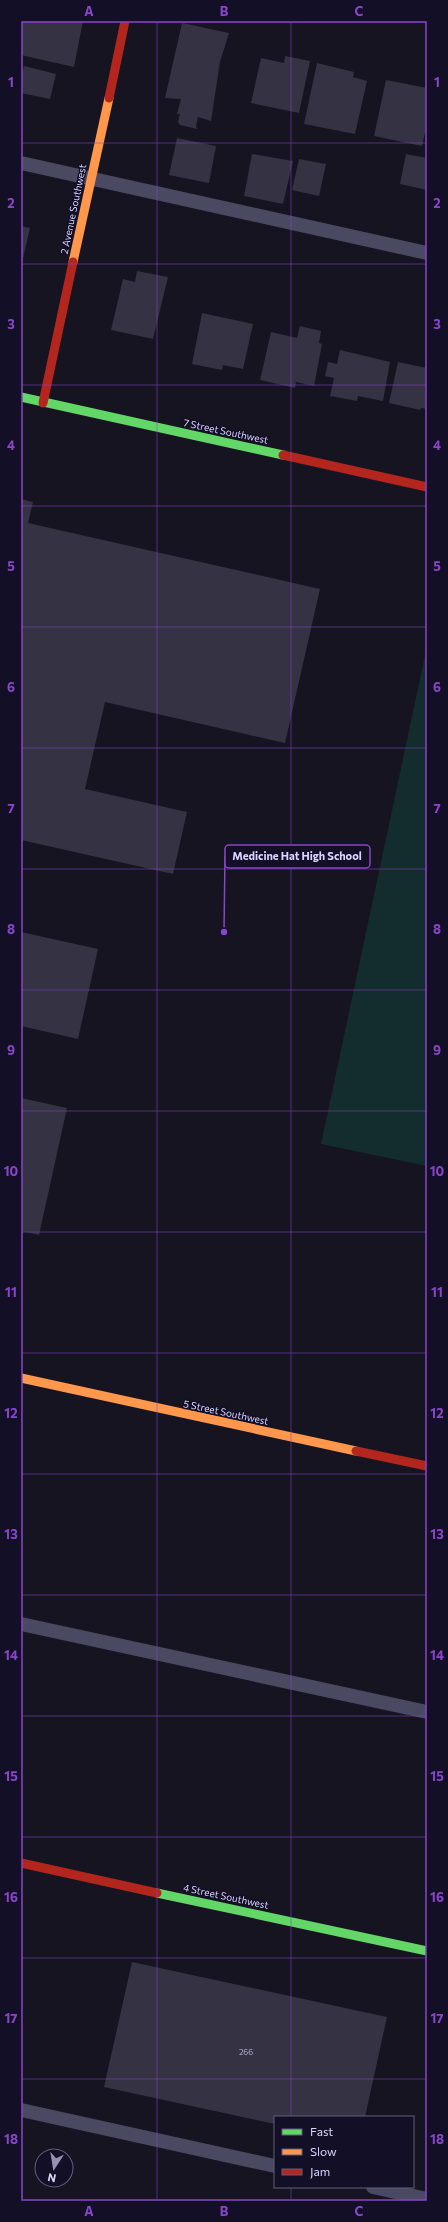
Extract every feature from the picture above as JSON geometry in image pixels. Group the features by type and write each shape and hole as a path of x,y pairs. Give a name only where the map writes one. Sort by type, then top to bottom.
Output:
{"street":[{"name":"2 Avenue Southwest","path":"43,402 125,21"},
{"name":"7 Street Southwest","path":"21,398 427,486"},
{"name":"5 Street Southwest","path":"21,1378 427,1466"},
{"name":"4 Street Southwest","path":"21,1862 427,1951"}],"lane":[{"path":"21,162 90,179 427,253"},
{"path":"21,1624 427,1712"},
{"path":"21,2110 274,2166"},
{"path":"378,2188 427,2199"}],"green space":[{"path":"427,646 427,1166 321,1144"}],"building":[{"path":"21,21 83,21 74,67 21,55"},
{"path":"182,23 229,33 220,62 211,121 198,117 196,126 197,129 180,125 178,122 180,114 177,114 181,99 165,98"},
{"path":"285,56 310,61 299,113 251,103 261,58 284,63"},
{"path":"317,63 354,72 353,77 367,81 355,134 304,124"},
{"path":"24,66 56,74 50,99 21,93 21,76"},
{"path":"386,80 427,88 427,124 422,146 374,136"},
{"path":"177,138 216,146 209,183 169,175"},
{"path":"252,154 293,161 283,204 244,196"},
{"path":"406,154 427,158 427,190 400,184"},
{"path":"299,159 326,164 319,196 292,190"},
{"path":"21,226 30,228 22,263 21,263"},
{"path":"137,271 168,277 153,339 111,330 123,279 135,282"},
{"path":"202,313 253,324 243,369 223,365 222,370 192,364"},
{"path":"300,326 321,331 319,343 322,344 314,386 296,382 295,388 260,380 271,332 297,338"},
{"path":"340,350 390,362 383,401 358,396 357,401 330,396 334,378 325,376 328,362 337,364"},
{"path":"398,362 427,368 427,409 421,408 420,410 389,403"},
{"path":"21,499 33,502 28,523 320,589 285,743 105,702 85,789 187,812 173,874 21,840"},
{"path":"21,932 98,949 78,1039 21,1026"},
{"path":"21,1098 67,1108 39,1235 21,1231"},
{"path":"132,1962 387,2017 365,2116 274,2116 274,2124 104,2087"}],"traffic: fast":[{"path":"21,397 283,455"},
{"path":"157,1893 427,1951"}],"traffic: slow":[{"path":"73,262 109,98"},
{"path":"21,1378 356,1451"}],"traffic: jam":[{"path":"109,98 125,21"},
{"path":"43,403 73,262"},
{"path":"283,455 427,487"},
{"path":"356,1451 427,1466"},
{"path":"21,1863 157,1893"}],"place":[{"name":"Medicine Hat High School","path":"224,932"}]}
